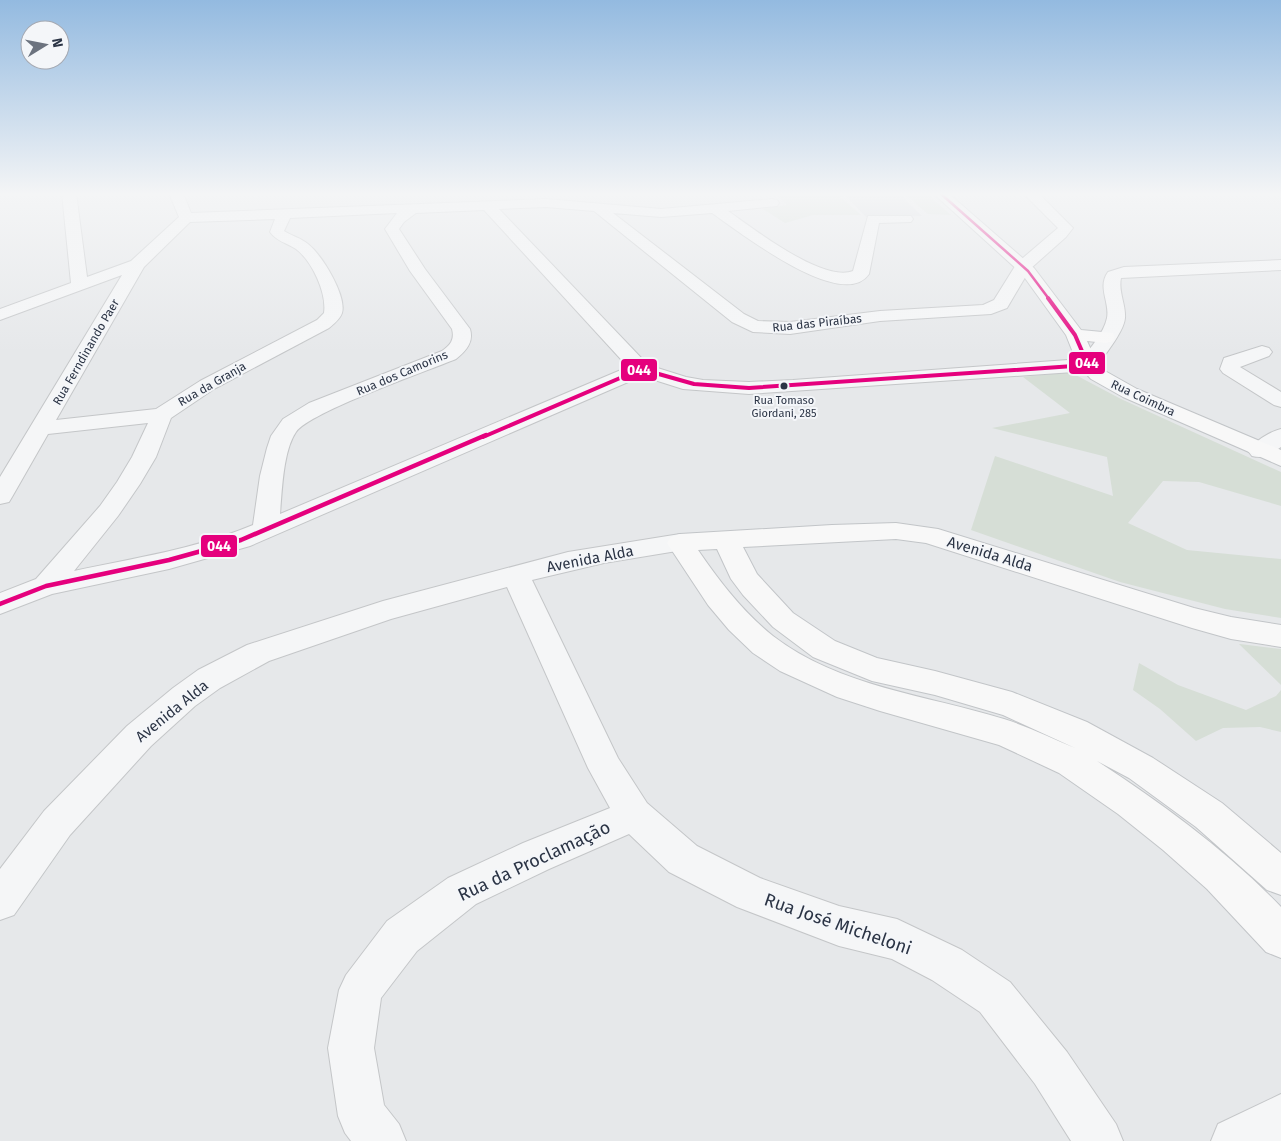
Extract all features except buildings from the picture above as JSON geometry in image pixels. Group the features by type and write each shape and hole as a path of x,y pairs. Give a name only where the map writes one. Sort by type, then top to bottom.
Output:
{"main road":[{"path":"1001,246 1023,266 1074,335 1088,365"},
{"path":"1074,335 1106,337"},
{"name":"Rua Coimbra","path":"1088,365 1107,382 1281,459"},
{"name":"Avenida Alda","path":"680,544 726,539 896,531 929,535 1192,618 1231,628 1281,636"},
{"path":"726,539 745,578 753,588 783,620 824,649 872,669 935,683 1012,705 1075,732 1141,768 1209,815 1281,877"},
{"path":"680,544 695,568 730,613 764,645 813,674 854,690 1005,733 1068,761 1143,810 1190,848 1259,912 1281,937"}],"street":[{"path":"75,246 80,285"},
{"name":"Rua Ferndinando Paer","path":"0,498 137,264 156,246"},
{"name":"Rua da Granja","path":"46,586 91,533 128,484 144,457 162,415 207,384 323,324 333,314 334,303 315,261 302,246"},
{"name":"Rua dos Camorins","path":"265,530 277,451 282,436 288,427 301,416 317,408 449,355 459,348 463,340 461,329 422,276 403,246"},
{"path":"526,246 641,369 683,383 749,388 1088,365 1116,318 1112,278 1118,273 1281,265"},
{"name":"Rua das Piraíbas","path":"646,246 738,318 764,328 790,328 880,316 985,310 1001,304 1023,266 1046,246"},
{"path":"773,246 806,268 838,279 853,279 861,274 867,246"},
{"path":"0,315 137,264"},
{"path":"1262,352 1231,362 1230,369 1281,401"},
{"path":"0,604 46,586 206,550 265,530 641,369"},
{"path":"42,428 162,415"},
{"path":"1260,451 1281,436"},
{"name":"Avenida Alda","path":"0,901 57,824 139,736 184,697 209,680 258,653 383,611 516,575 604,554 680,544"},
{"name":"Rua José Micheloni","path":"516,575 605,768 634,816 683,859 751,894 838,926 898,940 946,965 995,997 1051,1068 1099,1141"},
{"name":"Rua da Proclamação","path":"382,1141 362,1116 351,1048 361,990 402,936 462,891 536,856 634,816"},
{"path":"1235,1141 1281,1118"}],"shaded area":[{"path":"1070,372 1121,399 1281,472 1281,506 1199,482 1163,481 1128,523 1187,550 1281,559 1281,618 1225,609 1120,582 971,530 995,456 1113,496 1107,457 992,428 1070,413 1023,377"},
{"path":"1239,644 1281,649 1281,685"},
{"path":"1139,663 1178,685 1246,710 1276,696 1281,690 1281,732 1260,727 1223,728 1196,741 1160,709 1133,690"}],"transit line":[{"name":"044","path":"0,604 46,586 169,560 241,540 641,369 694,384 749,388 1088,365 1075,335 1028,271 1000,246"}],"place":[{"name":"Rua Tomaso Giordani, 285","path":"784,386"}]}
